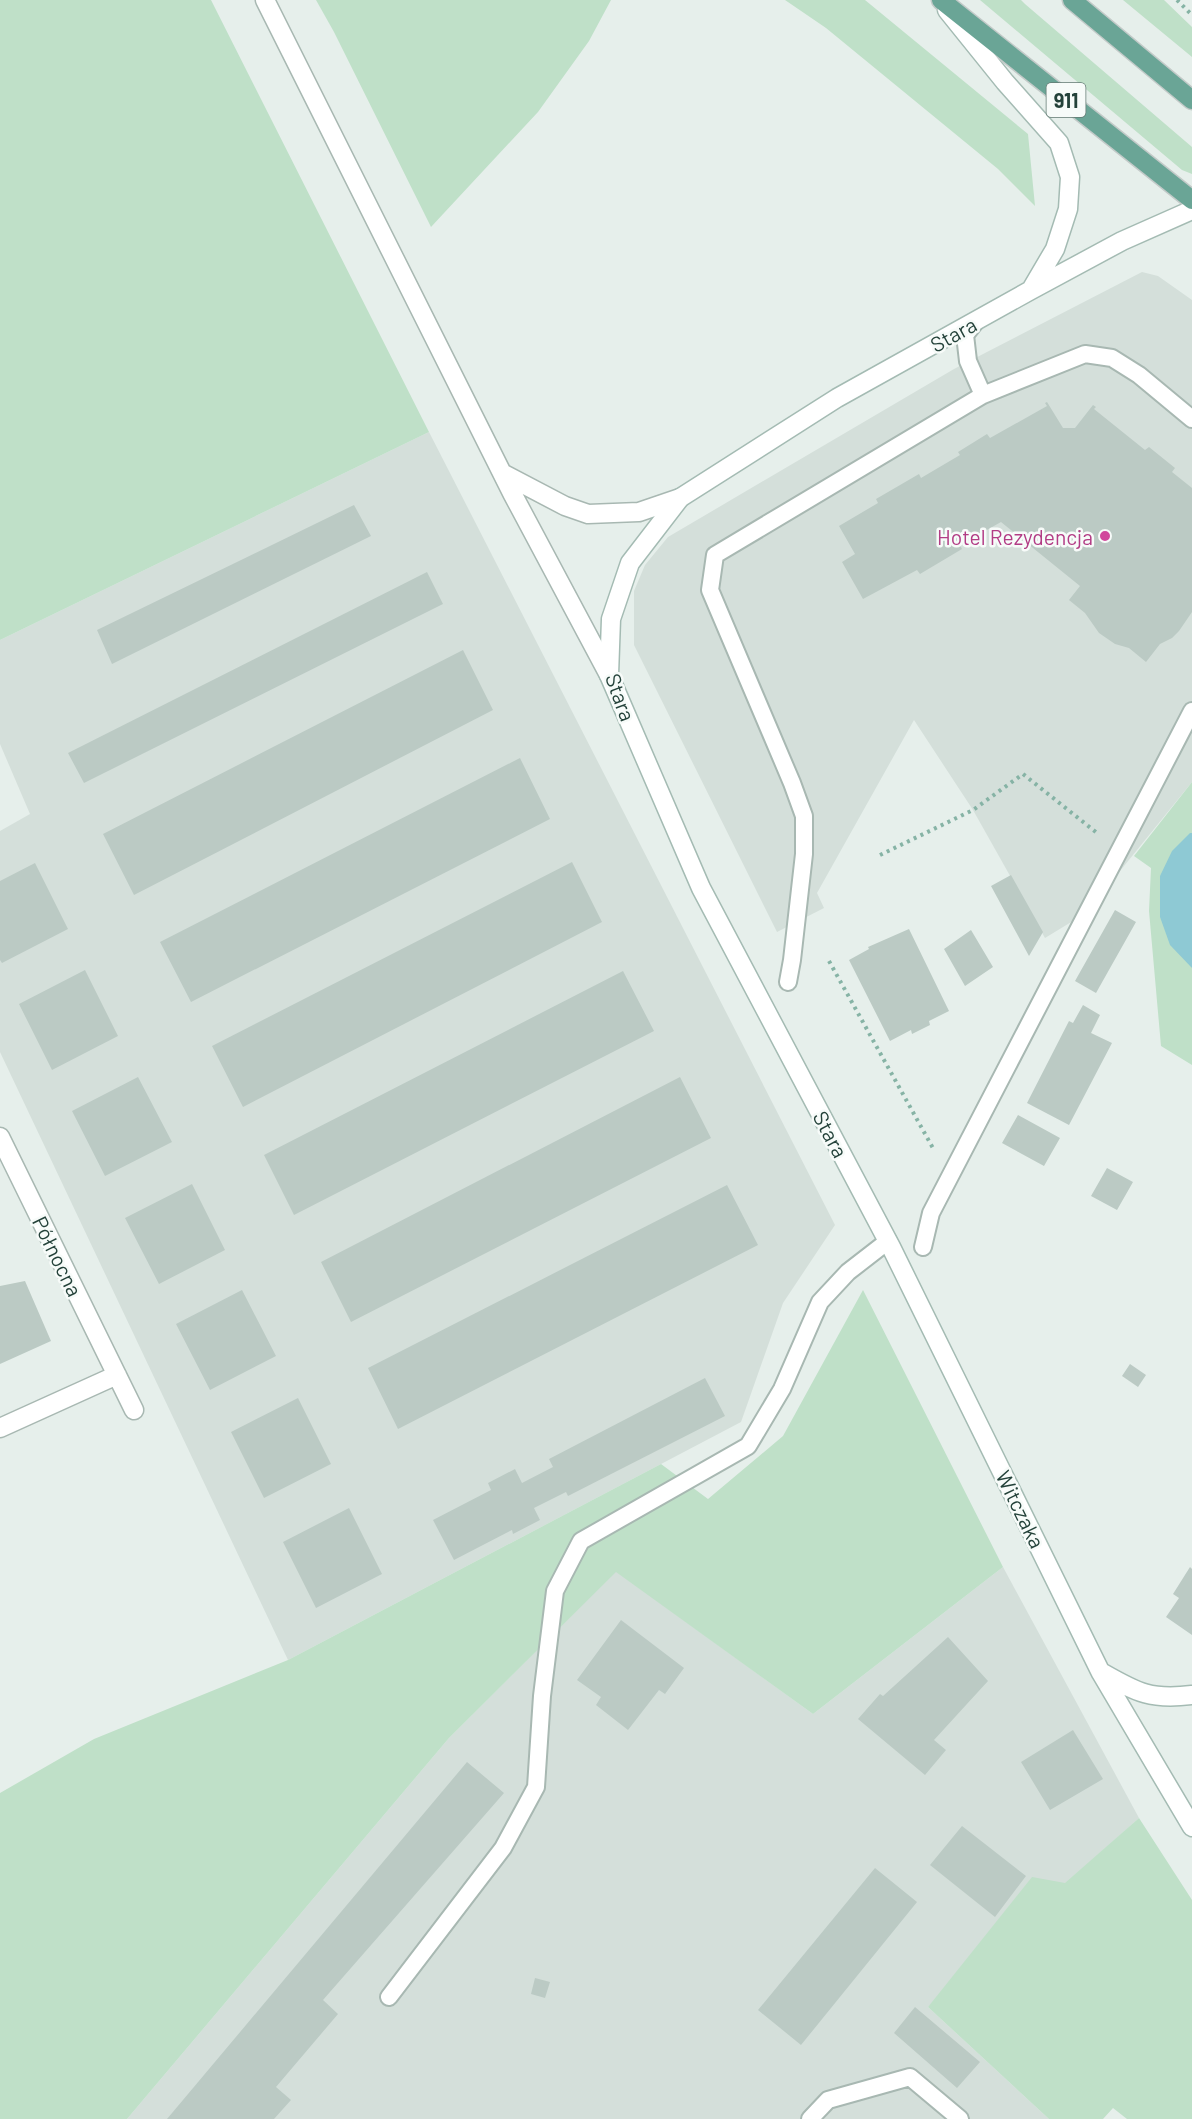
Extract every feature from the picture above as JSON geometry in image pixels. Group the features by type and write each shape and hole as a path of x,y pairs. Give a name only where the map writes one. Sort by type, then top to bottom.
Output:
{"main road":[{"name":"911","path":"940,0 1192,200"},
{"path":"1072,0 1192,100"}],"street":[{"path":"265,0 502,473 609,675"},
{"path":"940,0 1005,82 1059,143 1070,177 1068,209 1055,249 1031,290"},
{"name":"Stara","path":"898,1261 701,888 609,675 611,619 630,563 680,498 837,398 1122,241 1192,210"},
{"path":"502,473 565,506 588,514 639,512 680,498"},
{"name":"Północna","path":"0,1137 134,1410"},
{"name":"Witczaka","path":"898,1261 1101,1672 1192,1827"},
{"path":"0,1428 117,1375"},
{"path":"1101,1672 1139,1693 1166,1698 1192,1695"}],"lane":[{"path":"976,321 965,335 968,361 983,395"},
{"path":"788,982 804,854 804,816 710,591 715,555 983,395 1084,354 1112,358 1139,375 1192,419"},
{"path":"924,1246 931,1213 949,1177 1192,711"},
{"path":"389,1997 503,1848 536,1787 542,1696 555,1591 581,1541 748,1446 782,1389 820,1302 848,1272 888,1241"},
{"path":"810,2119 828,2100 910,2077 960,2119"}],"path":[{"path":"1177,0 1190,14"},
{"path":"880,855 973,810 1023,774 1119,851"},
{"path":"829,961 949,1177"}],"shaded area":[{"path":"1142,272 1158,276 1192,300 1192,782 1086,913 1045,938 973,810 914,720 817,893 824,908 777,932 634,645 634,591 645,565 668,537 954,369"},
{"path":"429,432 835,1225 783,1303 741,1422 288,1660 0,1052 0,831 30,814 0,744 0,640"},
{"path":"1003,1567 1139,1818 928,2007 1049,2119 127,2119 449,1738 616,1571 813,1714"}],"green space":[{"path":"0,0 211,0 429,432 0,640"},
{"path":"316,0 611,0 589,41 538,112 431,227"},
{"path":"785,0 865,0 1028,134 1035,206 998,169 826,28"},
{"path":"980,0 1021,0 1192,147 1192,174 1182,170"},
{"path":"1123,0 1164,0 1192,27 1192,57"},
{"path":"1192,782 1192,1065 1161,1046 1149,911 1151,868 1134,856"},
{"path":"863,1290 1003,1567 813,1714 616,1572 449,1738 127,2119 0,2119 0,1793 94,1739 288,1660 661,1464 708,1499 783,1436"},
{"path":"1139,1818 1192,1900 1192,2119 1127,2119 1113,2108 1103,2119 1049,2119 928,2007 1032,1877 1065,1883"}],"water":[{"path":"1192,833 1192,968 1170,945 1160,917 1160,876 1172,851"}],"building":[{"name":"Hotel Rezydencja","path":"1047,402 1063,428 1075,428 1093,405 1096,407 1094,409 1145,450 1149,447 1175,468 1172,472 1192,488 1192,612 1179,631 1172,638 1160,644 1146,662 1129,648 1115,644 1099,633 1085,613 1069,600 1080,586 1001,522 960,545 962,549 920,574 917,570 863,599 842,562 855,554 839,526 878,503 876,499 919,474 921,478 960,455 958,452 987,434 990,438 1047,406 1045,403"},
{"path":"354,505 371,536 112,664 97,630"},
{"path":"427,572 443,604 84,783 68,753"},
{"path":"463,650 493,710 134,895 103,834"},
{"path":"520,758 550,819 191,1002 160,942"},
{"path":"572,862 602,922 243,1107 212,1046"},
{"path":"35,863 68,929 2,963 0,960 0,881"},
{"path":"1011,875 1043,932 1029,956 991,886"},
{"path":"1115,910 1136,922 1096,993 1075,981"},
{"path":"909,929 949,1011 929,1021 930,1025 912,1034 911,1030 890,1041 849,960 869,949 868,947"},
{"path":"971,930 993,967 965,986 944,949"},
{"path":"85,970 118,1036 52,1070 19,1004"},
{"path":"623,971 654,1031 294,1215 264,1155"},
{"path":"1083,1005 1100,1015 1091,1033 1112,1043 1069,1125 1027,1103 1069,1021 1073,1023"},
{"path":"138,1077 172,1142 105,1176 72,1111"},
{"path":"680,1077 711,1138 351,1322 321,1262"},
{"path":"1018,1115 1060,1138 1044,1166 1002,1143"},
{"path":"1107,1168 1133,1182 1117,1210 1091,1196"},
{"path":"192,1184 225,1250 159,1284 125,1218"},
{"path":"727,1185 758,1245 398,1429 368,1368"},
{"path":"25,1281 51,1341 0,1364 0,1286"},
{"path":"242,1290 276,1356 210,1390 176,1324"},
{"path":"1130,1364 1146,1375 1138,1387 1122,1376"},
{"path":"705,1378 725,1416 568,1496 566,1492 534,1508 540,1520 513,1534 512,1530 454,1560 433,1520 491,1490 488,1483 515,1469 522,1483 553,1467 549,1459"},
{"path":"298,1398 331,1464 264,1498 231,1432"},
{"path":"349,1508 382,1574 316,1608 283,1542"},
{"path":"1190,1567 1192,1569 1192,1635 1166,1617 1179,1598 1173,1594"},
{"path":"621,1620 684,1668 665,1694 659,1690 628,1730 596,1705 601,1697 577,1680"},
{"path":"948,1637 988,1681 934,1740 946,1750 925,1775 858,1719 880,1694 883,1696"},
{"path":"1073,1730 1103,1779 1050,1810 1021,1762"},
{"path":"467,1762 504,1793 323,2000 338,2014 276,2087 291,2100 274,2119 167,2119"},
{"path":"962,1826 1026,1876 995,1917 930,1865"},
{"path":"875,1868 917,1902 801,2045 758,2010"},
{"path":"535,1978 550,1982 545,1998 531,1994"},
{"path":"915,2007 980,2062 957,2088 894,2033"}],"place":[{"name":"Hotel Rezydencja","path":"1105,536"}]}
